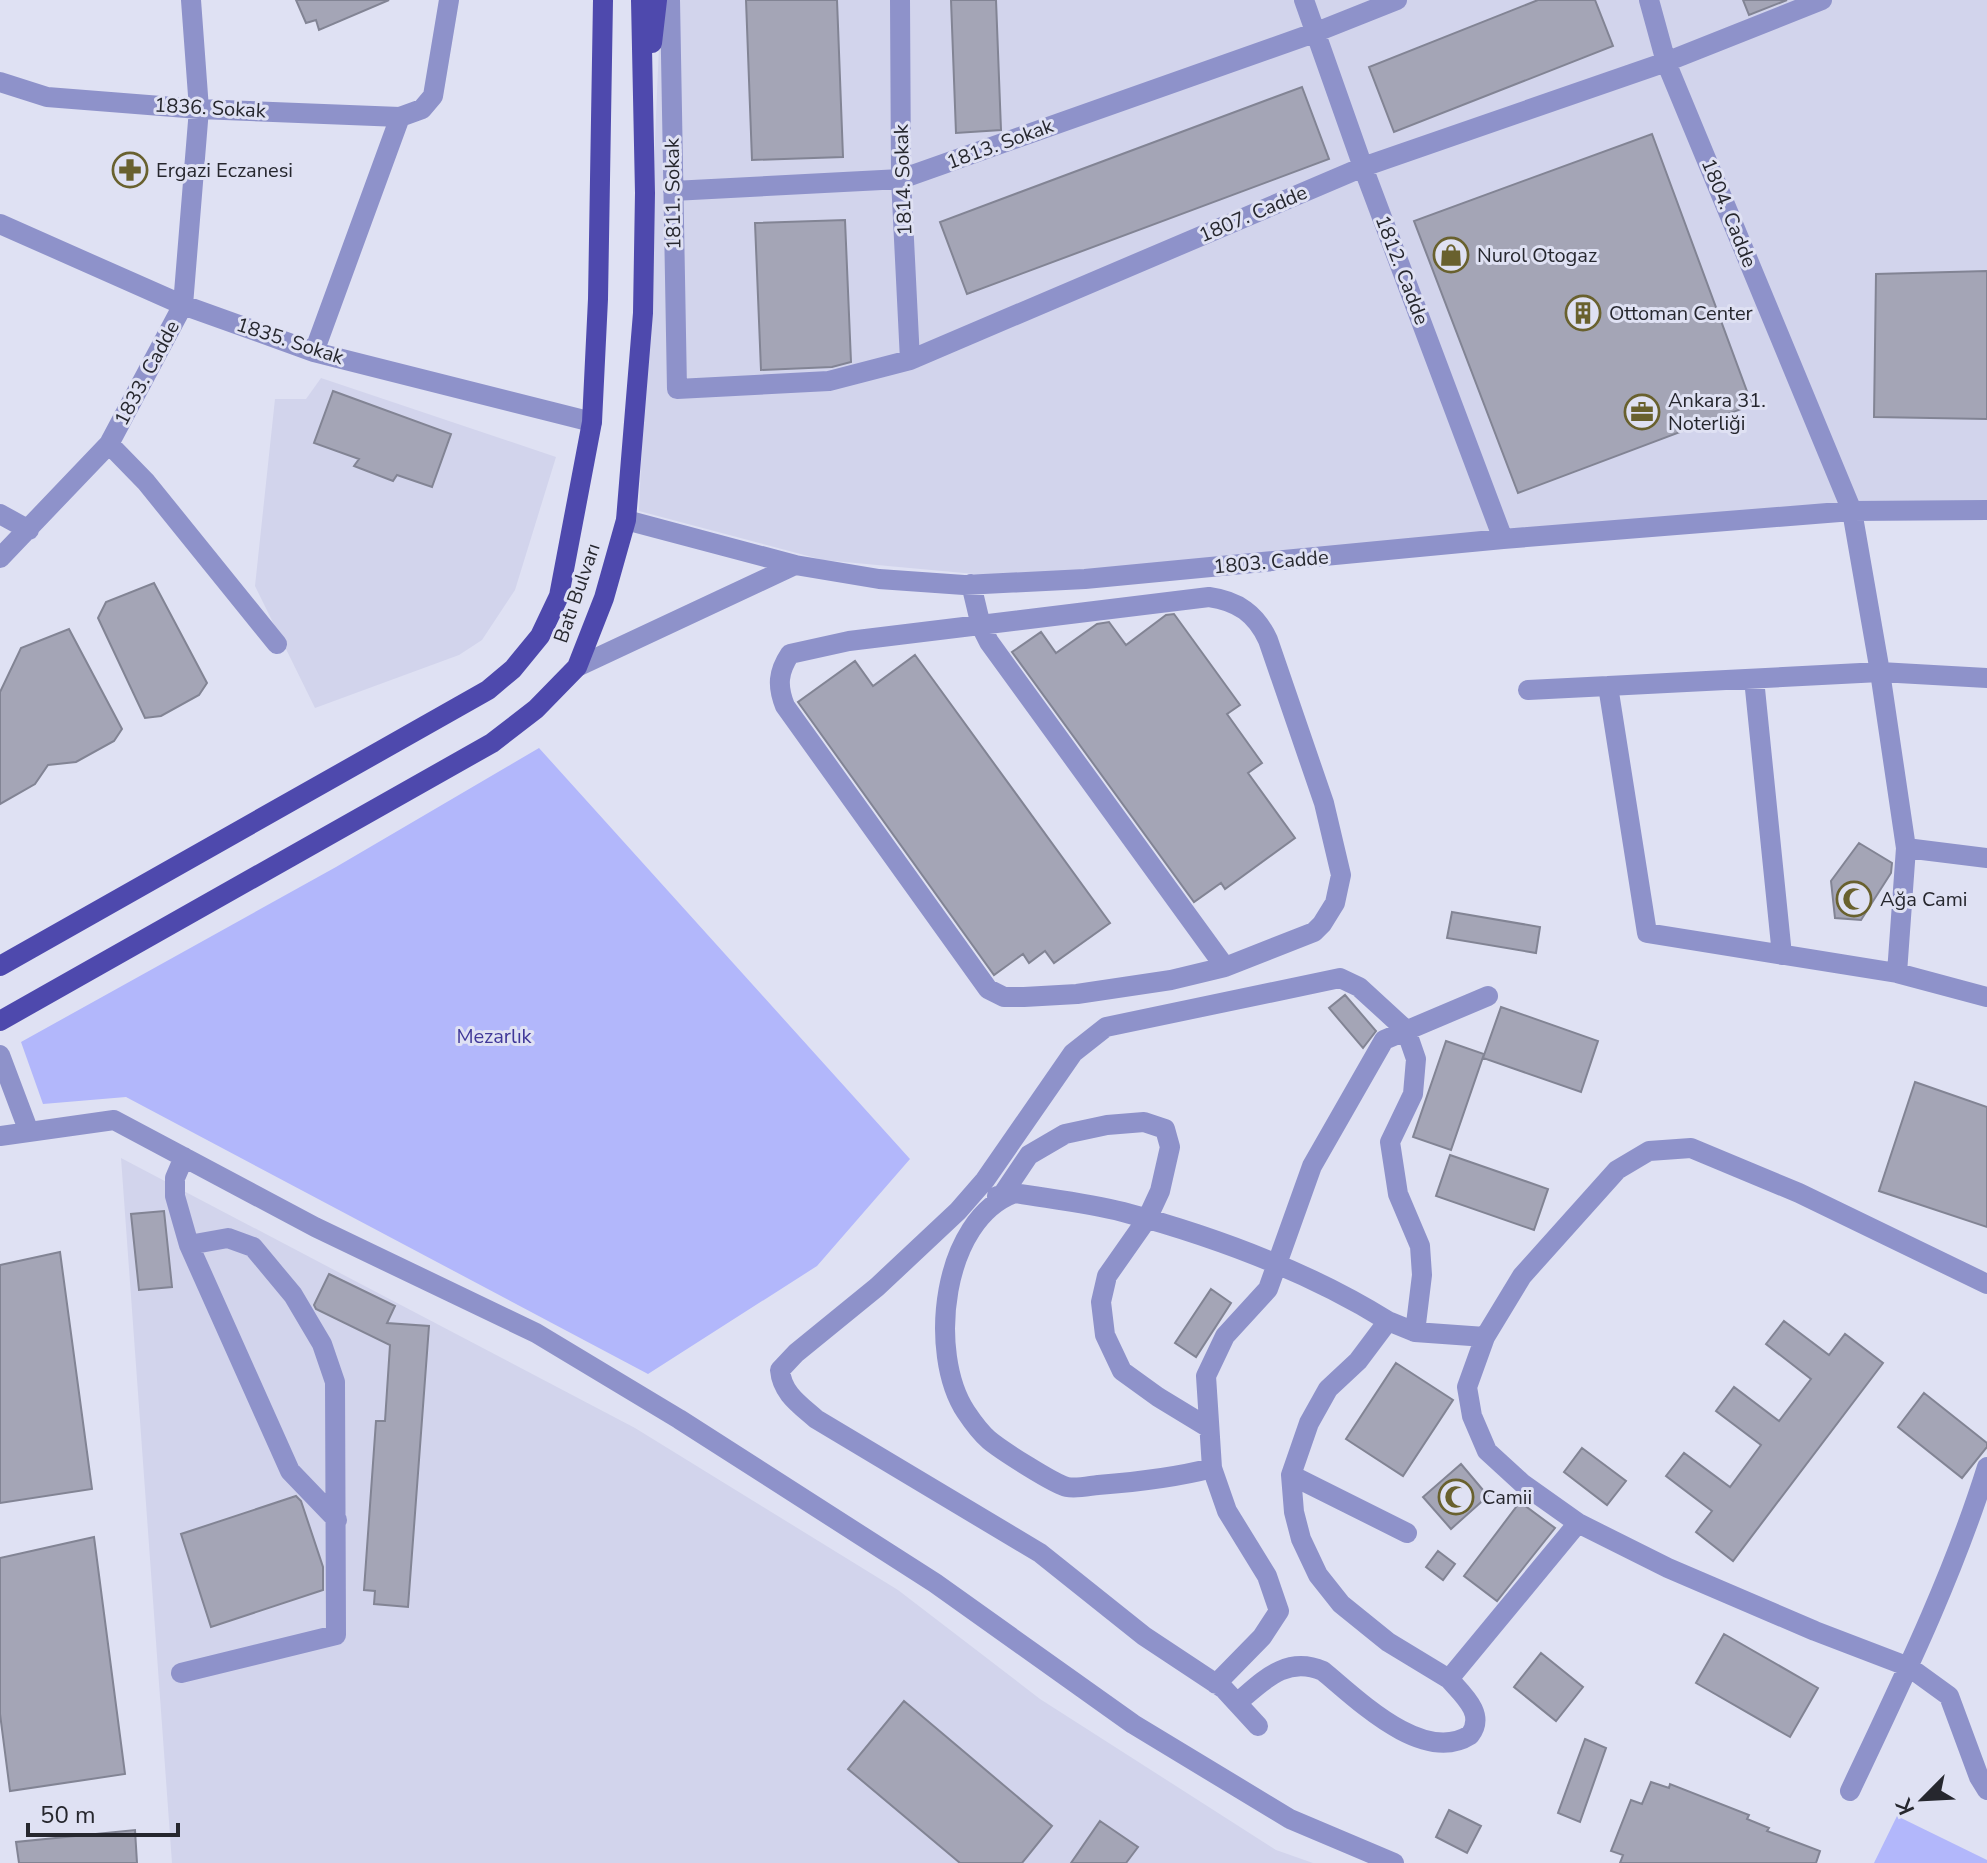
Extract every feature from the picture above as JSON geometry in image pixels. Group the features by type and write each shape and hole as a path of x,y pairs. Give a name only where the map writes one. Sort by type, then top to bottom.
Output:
{"main road":[{"path":"589,0 602,34"},
{"name":"Batı Bulvarı","path":"0,966 488,690 513,669 540,636 559,596 592,422 598,299 603,0"},
{"name":"Batı Bulvarı","path":"0,1021 492,743 536,709 577,667 604,598 626,520 643,313 641,0"},
{"path":"643,64 651,54 657,0"}],"street":[{"name":"1833. Cadde","path":"0,558 109,444 183,305 199,109 191,0"},
{"name":"1836. Sokak","path":"0,82 47,97 199,109 400,117 422,109 433,96 449,0"},
{"name":"1811. Sokak","path":"670,0 677,389"},
{"name":"1814. Sokak","path":"900,0 901,179 910,360"},
{"name":"1812. Cadde","path":"1304,0 1363,167 1503,539"},
{"name":"1813. Sokak","path":"673,191 901,179 1314,33 1397,0"},
{"name":"1804. Cadde","path":"1649,0 1666,62 1852,511 1906,848 1897,973"},
{"name":"1807. Cadde","path":"677,389 829,381 910,360 1363,167 1666,62 1822,0"},
{"path":"314,352 400,117"},
{"name":"1835. Sokak","path":"0,224 183,305 314,352 592,422"},
{"path":"109,444 146,482 277,644"},
{"name":"1803. Cadde","path":"626,520 795,565 879,579 971,584 1085,579 1503,539 1852,511 1987,510"},
{"path":"0,514 29,530"},
{"path":"577,667 795,565"},
{"path":"971,584 981,626 989,642 1225,967"},
{"path":"1209,597 1235,603 1255,618 1263,629 1324,803 1341,875 1329,915 1314,932 1225,967 1171,980 1077,994 1014,998 988,989 785,706 780,673 790,654 849,641 981,626 1209,597"},
{"path":"1528,690 1880,672 1987,678"},
{"path":"1754,679 1782,955"},
{"path":"1608,686 1647,933 1897,973 1987,997"},
{"path":"1906,848 1987,858"},
{"path":"1258,1726 1216,1684 1144,1636 1040,1553 816,1419 788,1394 781,1381 780,1370 796,1353 877,1287 958,1211 985,1180 1073,1053 1106,1027 1340,978 1359,987 1406,1030 1416,1059 1413,1094 1390,1142 1398,1194 1420,1246 1422,1275 1415,1332"},
{"path":"1216,1684 1262,1637 1279,1611 1267,1576 1227,1511 1212,1468 1206,1376 1225,1336 1268,1289 1312,1166 1384,1040 1488,996"},
{"path":"0,1055 29,1132"},
{"path":"0,1136 114,1120 315,1227 536,1333 679,1419 935,1583 1133,1724 1290,1819 1394,1863"},
{"path":"1209,1428 1122,1371 1105,1335 1101,1302 1107,1276 1147,1219 1160,1191 1170,1147 1165,1129 1144,1122 1107,1125 1065,1134 1029,1155 1000,1198 979,1217 953,1265 944,1328 952,1381 965,1411 989,1440 1068,1488 1168,1479 1212,1468"},
{"path":"1987,1284 1799,1193 1691,1148 1649,1151 1617,1170 1522,1276 1485,1337 1467,1387 1472,1416 1487,1451 1523,1484 1578,1523 1668,1568 1815,1631 1909,1667 1949,1696 1979,1777 1987,1790"},
{"path":"184,1157 175,1178 175,1196 189,1245 290,1471 337,1520"},
{"path":"985,1180 1000,1198"},
{"path":"1000,1198 1015,1193 1147,1219 1277,1262 1357,1301 1388,1321 1415,1332 1485,1337"},
{"path":"181,1673 336,1635 335,1382 322,1344 293,1295 253,1247 228,1238 189,1245"},
{"path":"1237,1703 1283,1668 1301,1665 1323,1671 1403,1733 1426,1741 1447,1742 1470,1735 1477,1723 1473,1709 1449,1679 1388,1642 1341,1604 1318,1575 1301,1539 1294,1512 1291,1475 1309,1423 1328,1389 1358,1361 1388,1321"},
{"path":"1850,1791 1909,1667 1974,1509 1987,1467"},
{"path":"1291,1475 1407,1533"},
{"path":"1449,1679 1578,1523"}],"shaded area":[{"path":"661,0 1987,0 1987,513 1852,511 1084,584 823,560 639,511"},
{"path":"321,378 556,457 515,590 482,640 459,655 315,708 255,586 275,399 306,399"},
{"path":"121,1158 635,1428 898,1590 1040,1699 1276,1850 1313,1863 172,1863"}],"green space":[{"name":"Mezarlık","path":"539,748 910,1159 817,1266 648,1374 126,1097 43,1104 21,1042 336,867"},
{"path":"1897,1816 1987,1860 1987,1863 1874,1863"}],"building":[{"path":"296,0 389,0 319,30 316,20 306,23"},
{"path":"746,0 837,0 843,157 752,160"},
{"path":"951,0 996,0 1001,130 956,133"},
{"path":"1538,0 1595,0 1613,46 1394,132 1369,67"},
{"path":"1743,0 1787,0 1749,15"},
{"path":"1302,87 1329,159 967,294 940,222"},
{"name":"Ottoman Center","path":"1652,134 1752,405 1518,493 1414,221"},
{"path":"845,220 851,362 832,367 761,370 755,223"},
{"path":"1987,271 1987,419 1874,417 1876,274"},
{"path":"333,391 451,434 432,487 397,475 393,481 354,466 359,459 314,443"},
{"path":"154,583 207,683 199,695 161,716 145,718 98,618 106,602"},
{"path":"1174,614 1240,705 1227,714 1262,763 1248,773 1295,838 1225,889 1221,883 1194,902 1012,652 1041,632 1056,653 1097,624 1109,622 1126,645 1166,615"},
{"path":"69,629 122,729 114,741 76,762 48,765 35,784 0,804 0,692 21,648"},
{"path":"915,655 1110,923 1054,963 1045,951 1029,963 1023,954 994,975 798,702 855,661 873,686"},
{"name":"Ağa Cami","path":"1859,843 1892,863 1891,873 1861,920 1835,918 1831,881"},
{"path":"1452,912 1540,927 1536,953 1447,938"},
{"path":"1345,995 1376,1031 1363,1048 1329,1008"},
{"path":"1501,1007 1598,1041 1581,1092 1483,1058"},
{"path":"1446,1041 1484,1054 1451,1150 1413,1137"},
{"path":"1915,1082 1987,1107 1987,1227 1879,1191"},
{"path":"1450,1155 1548,1189 1534,1230 1436,1196"},
{"path":"164,1211 172,1287 139,1290 131,1214"},
{"path":"60,1252 92,1489 0,1503 0,1265"},
{"path":"329,1274 395,1306 387,1323 429,1326 408,1607 374,1604 375,1591 364,1590 376,1421 385,1421 390,1345 316,1309 314,1305"},
{"path":"1211,1289 1231,1303 1196,1357 1175,1343"},
{"path":"1784,1321 1829,1355 1845,1334 1883,1363 1733,1561 1696,1532 1712,1511 1666,1476 1684,1453 1730,1487 1761,1445 1716,1411 1734,1387 1779,1421 1811,1379 1766,1344"},
{"path":"1396,1363 1453,1400 1403,1476 1346,1439"},
{"path":"1924,1393 1987,1443 1962,1478 1898,1427"},
{"path":"1582,1448 1626,1481 1607,1505 1564,1472"},
{"name":"Camii","path":"1461,1464 1488,1496 1451,1529 1423,1497"},
{"path":"296,1496 301,1501 323,1567 323,1590 211,1627 181,1534"},
{"path":"1520,1502 1555,1528 1497,1601 1464,1576"},
{"path":"94,1537 125,1774 10,1791 0,1714 0,1558"},
{"path":"1438,1551 1455,1564 1443,1580 1426,1567"},
{"path":"1724,1634 1818,1688 1790,1737 1696,1683"},
{"path":"1541,1653 1583,1687 1556,1721 1514,1687"},
{"path":"904,1701 1052,1826 1022,1863 960,1863 848,1769"},
{"path":"1585,1739 1606,1748 1580,1822 1558,1813"},
{"path":"1651,1782 1669,1788 1670,1784 1749,1815 1747,1819 1769,1828 1767,1831 1820,1851 1816,1863 1620,1863 1623,1855 1611,1851 1631,1800 1642,1804"},
{"path":"1449,1810 1481,1826 1467,1853 1436,1837"},
{"path":"1100,1821 1138,1847 1126,1863 1071,1863"},
{"path":"135,1830 137,1863 19,1863 16,1842"}],"place":[{"name":"Ergazi Eczanesi","path":"130,170"},
{"name":"Nurol Otogaz","path":"1451,255"},
{"name":"Ottoman Center","path":"1583,313"},
{"name":"Ankara 31. Noterliği","path":"1642,412"},
{"name":"Ağa Cami","path":"1854,899"},
{"name":"Camii","path":"1456,1497"}]}
